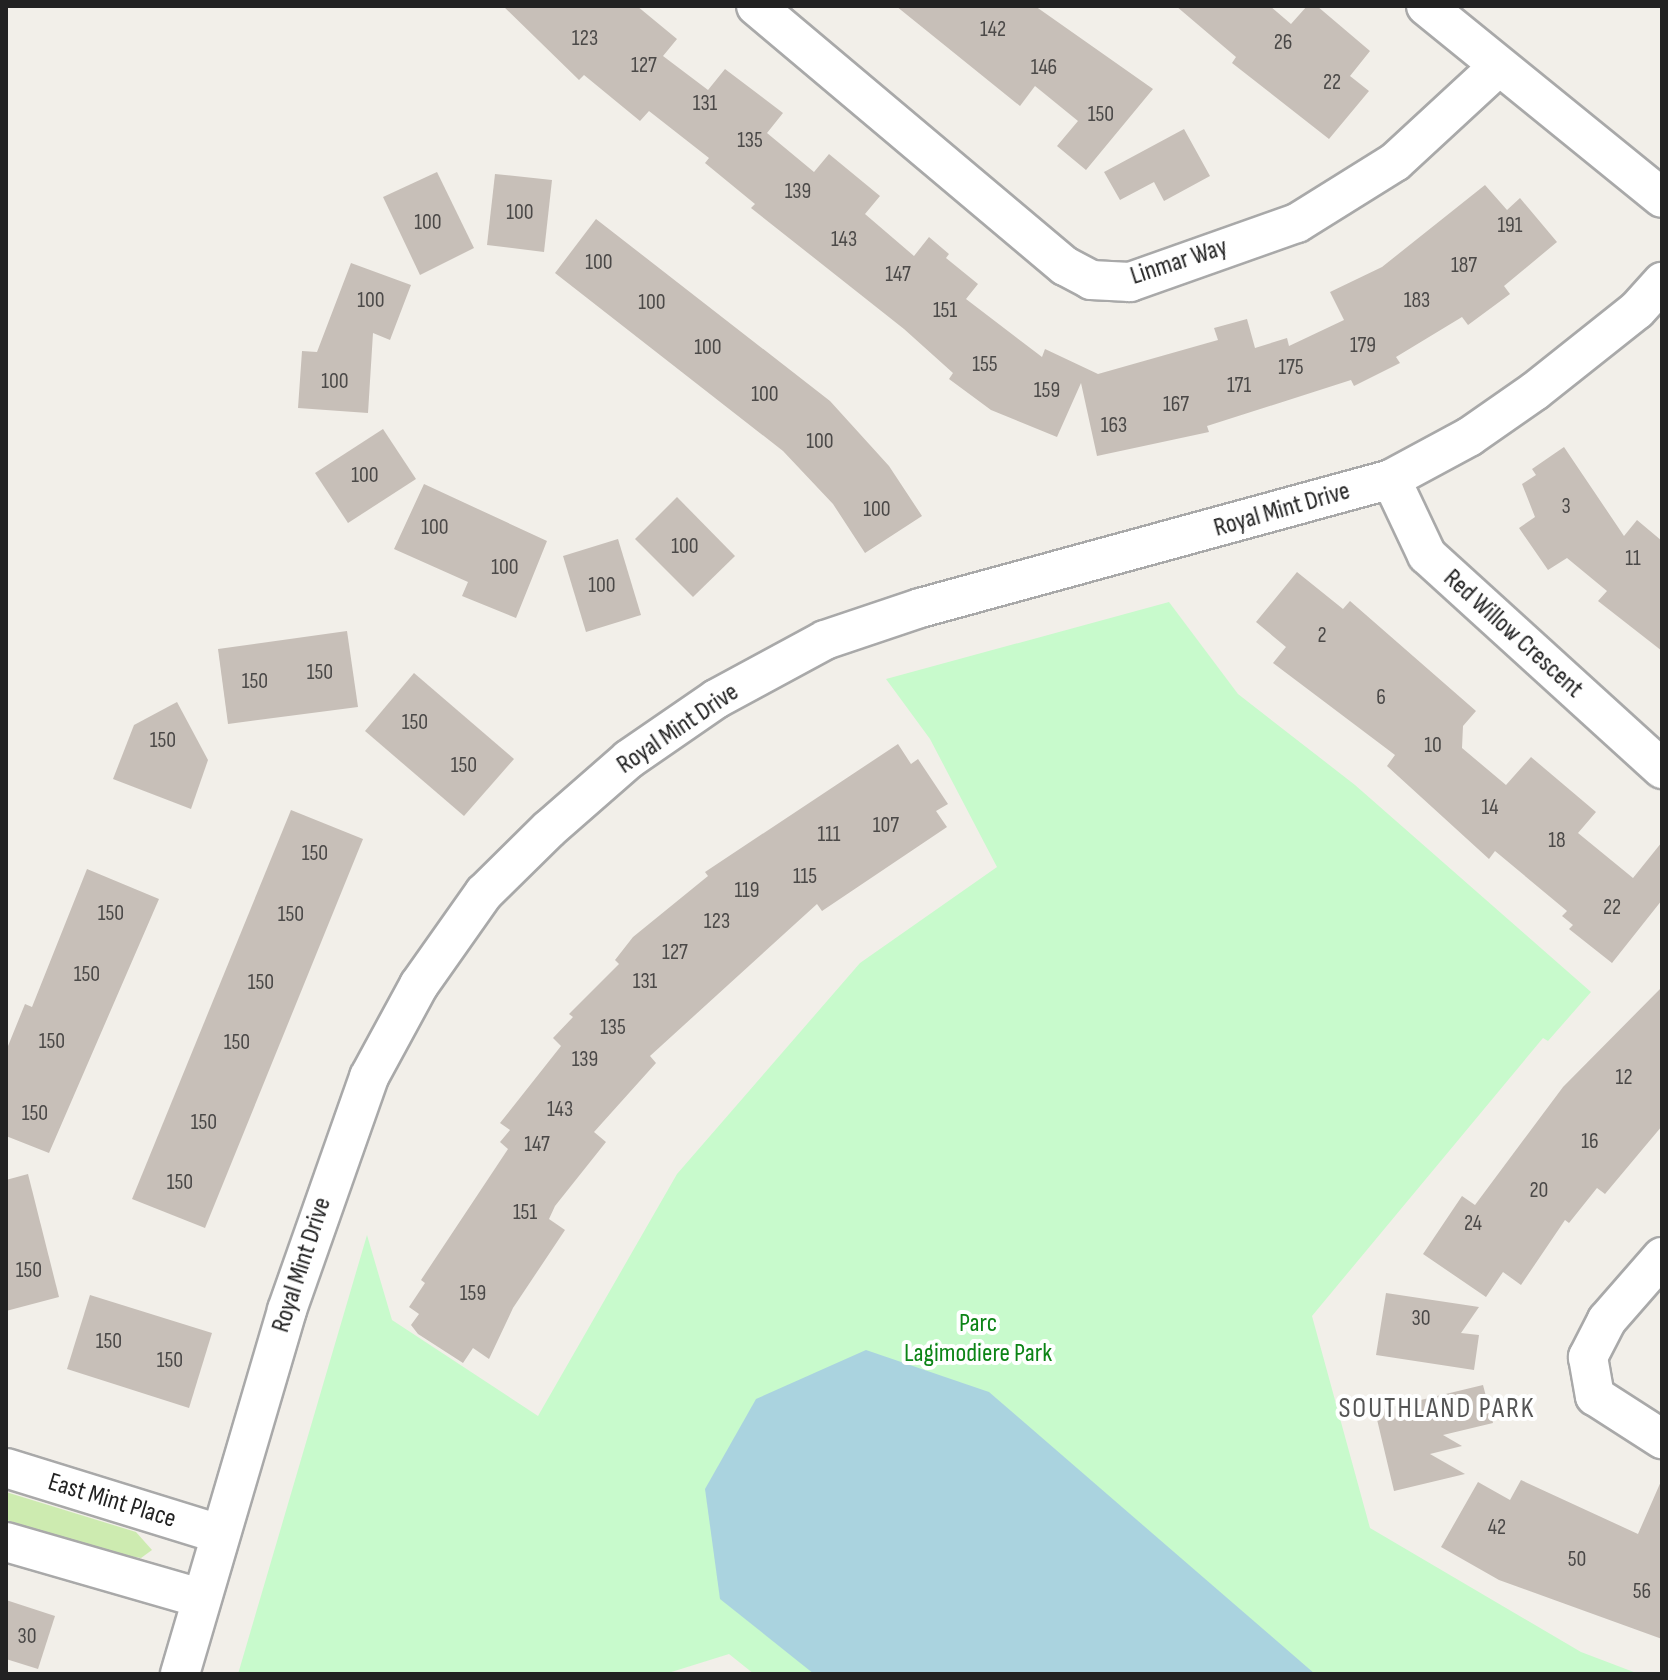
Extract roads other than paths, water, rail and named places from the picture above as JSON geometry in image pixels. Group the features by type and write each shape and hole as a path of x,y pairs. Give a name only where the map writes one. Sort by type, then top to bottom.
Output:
{"street":[{"name":"Linmar Way","path":"756,6 1065,266 1091,280 1130,282 1297,223 1395,162 1498,67"},
{"path":"1426,6 1662,198"},
{"name":"Royal Mint Drive","path":"180,1674 219,1534 332,1169 369,1077 419,985 484,893 549,829 629,759 703,708 825,640 920,608 1391,479 1469,437 1535,391 1637,310 1662,282"},
{"name":"Red Willow Crescent","path":"1391,479 1427,555 1662,769"},
{"path":"1662,1257 1607,1320 1588,1357 1595,1396 1662,1439"},
{"name":"East Mint Place","path":"6,1468 219,1534"},
{"path":"6,1542 200,1598"}],"water":[{"path":"866,1350 989,1392 1315,1674 814,1674 720,1599 705,1489 756,1399"}],"district":[{"name":"SOUTHLAND PARK","path":"1437,1409"}],"park label":[{"name":"Parc Lagimodiere Park","path":"978,1339"}]}
